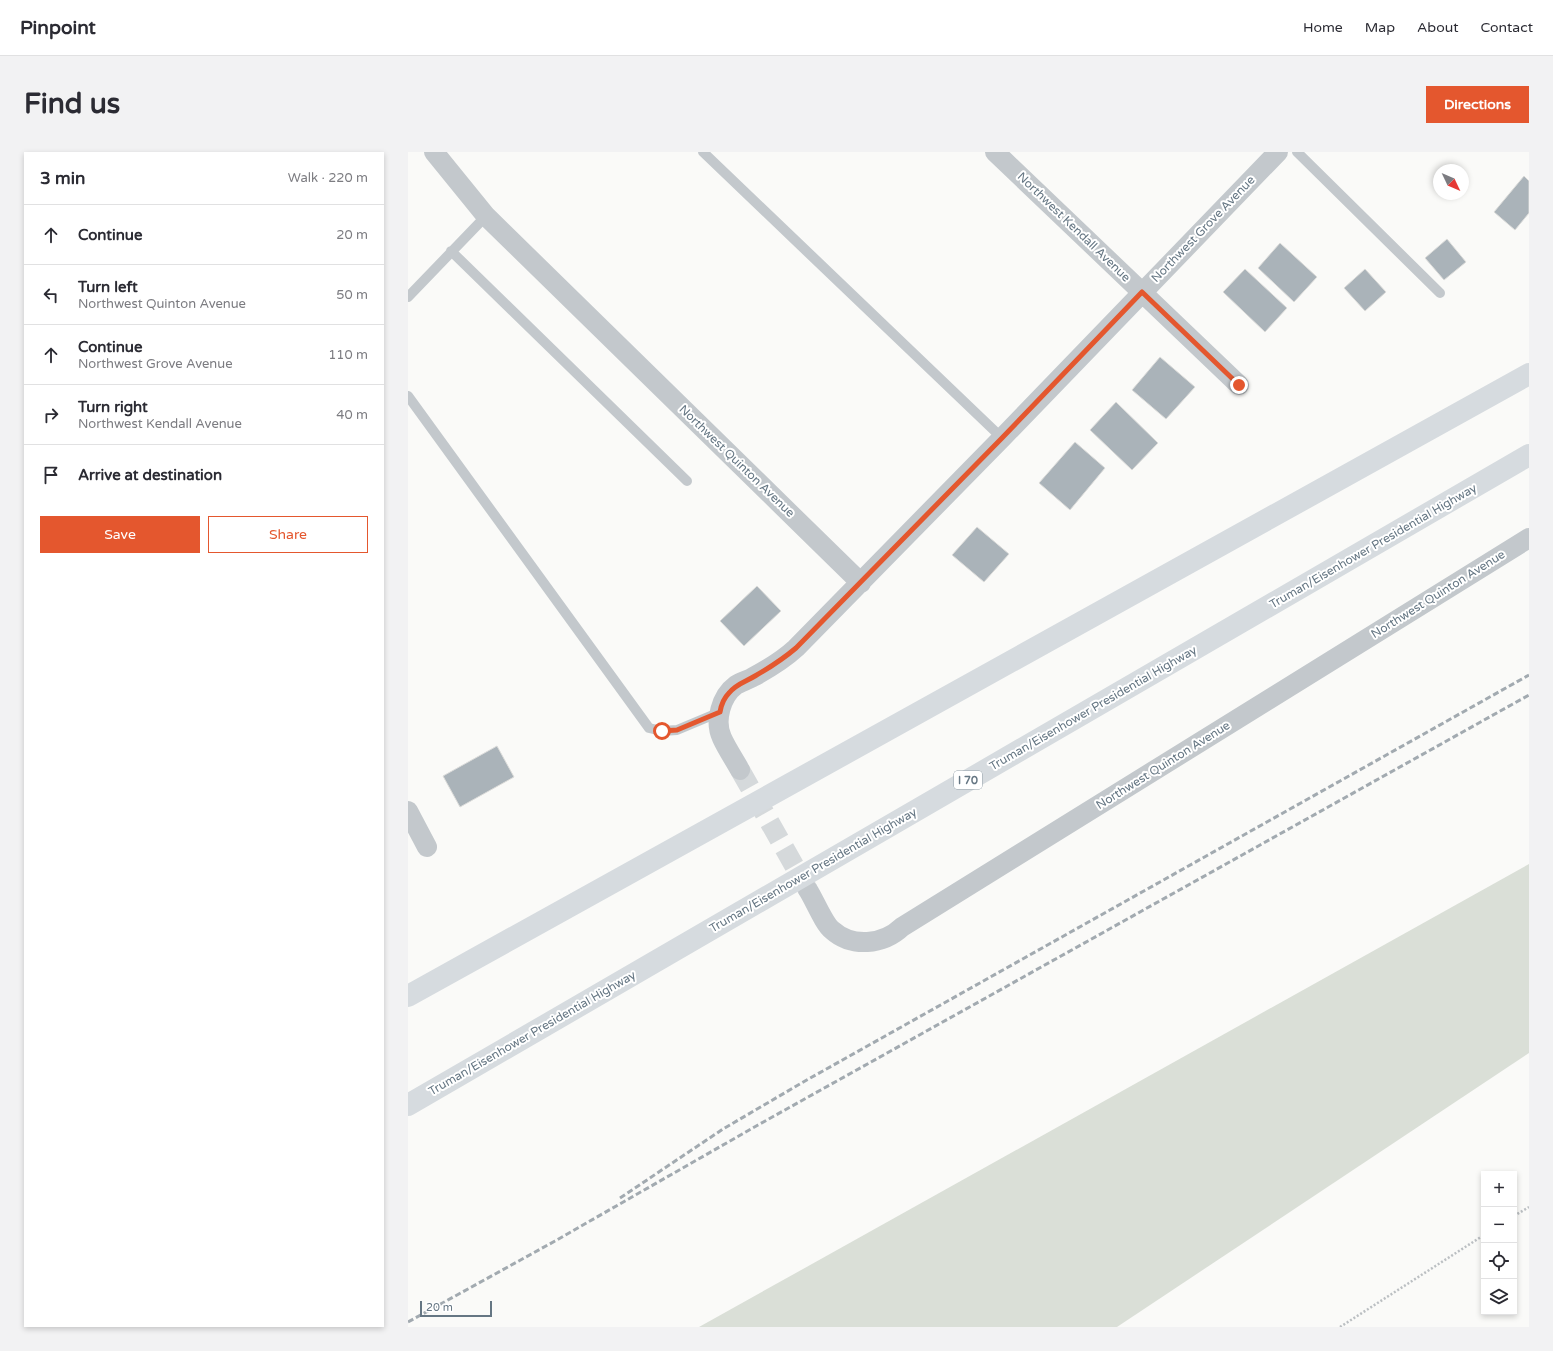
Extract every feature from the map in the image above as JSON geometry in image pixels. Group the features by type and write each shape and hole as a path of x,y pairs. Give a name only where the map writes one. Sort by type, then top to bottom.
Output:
{"highway":[{"path":"408,996 1529,374"},
{"name":"Truman/Eisenhower Presidential Highway","path":"408,1105 1529,456"}],"street":[{"name":"Northwest Quinton Avenue","path":"434,152 486,216 862,583"},
{"name":"Northwest Kendall Avenue","path":"995,152 1239,385"},
{"name":"Northwest Grove Avenue","path":"862,583 1278,152"},
{"name":"Northwest Quinton Avenue","path":"808,890 830,929 844,938 858,942 880,940 896,933 902,927 1529,538"},
{"path":"740,770 721,737 718,721 722,705 727,694 736,685 752,678 782,660 862,583"},
{"path":"408,811 427,847"}],"lane":[{"path":"703,152 1002,438"},
{"path":"1297,152 1440,293"},
{"path":"408,298 451,251 486,216"},
{"path":"451,251 687,481"},
{"path":"408,396 649,728 662,731 677,730 720,712"}],"path":[{"path":"1517,1214 1529,1207"},
{"path":"1340,1327 1481,1237"}],"shaded area":[{"path":"1529,864 1529,1053 1117,1327 699,1327"}],"building":[{"path":"1524,176 1529,181 1529,213 1515,230 1494,212"},
{"path":"1447,239 1466,262 1444,280 1425,258"},
{"path":"1280,243 1317,277 1294,302 1258,268"},
{"path":"1245,269 1287,308 1265,332 1223,292"},
{"path":"1365,269 1386,292 1365,311 1344,288"},
{"path":"1160,357 1195,387 1166,419 1132,390"},
{"path":"1116,402 1158,443 1132,470 1090,430"},
{"path":"1075,442 1105,468 1070,510 1039,483"},
{"path":"977,527 1009,554 984,582 952,555"},
{"path":"757,586 781,611 744,646 720,621"},
{"path":"497,746 514,777 460,807 443,776"}],"tunnel":[{"path":"740,770 808,890"}],"railway":[{"path":"620,1198 723,1129 805,1081 1529,675"},
{"path":"408,1322 1529,695"}],"route":[{"path":"662,731 677,730 720,712 727,694 736,685 752,678 782,660 796,648 862,583 1142,292 1239,385"}]}
